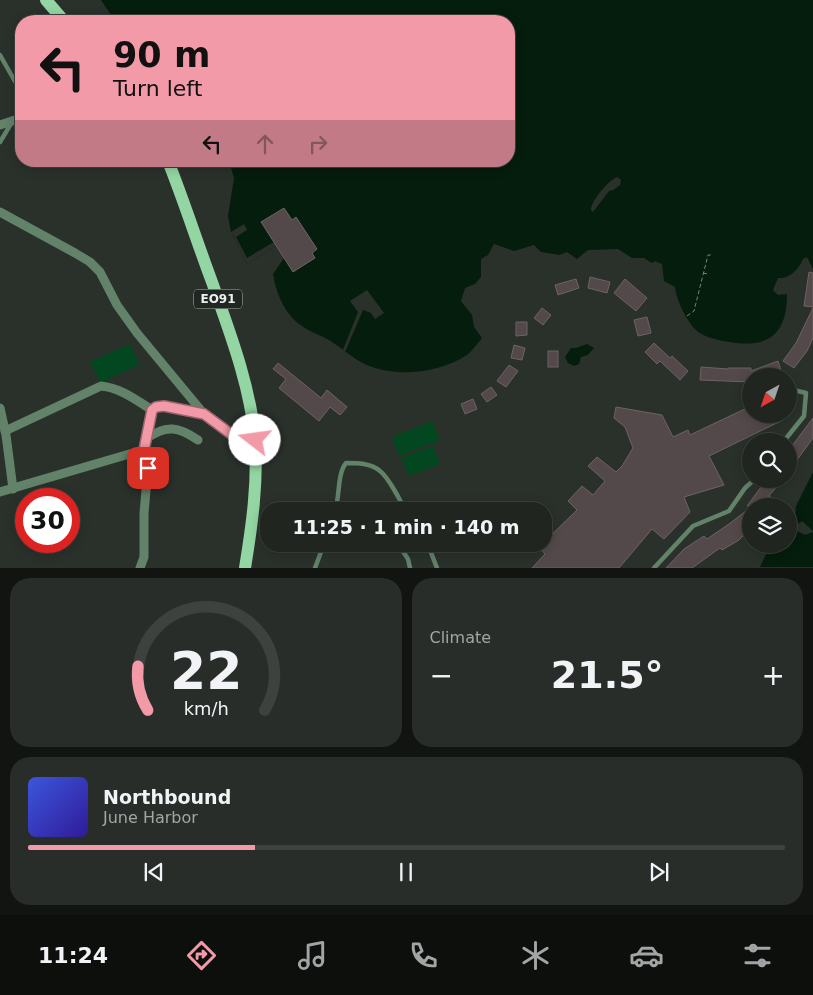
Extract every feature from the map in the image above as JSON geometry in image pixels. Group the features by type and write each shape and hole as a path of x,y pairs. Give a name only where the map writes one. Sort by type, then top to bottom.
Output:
{"main road":[{"path":"46,0 59,15"},
{"name":"ΕΟ91","path":"170,167 234,344 246,388 255,440 256,485 246,568"}],"street":[{"path":"0,125 15,121"},
{"path":"0,212 90,262 100,272 117,305 137,333 204,414 239,440 255,440"},
{"path":"5,431 101,386 113,387 133,397 152,410"},
{"path":"140,568 144,557 144,513 148,468 144,450 152,410 156,407 164,406 204,414"},
{"path":"0,408 13,489"},
{"path":"146,439 155,432 167,428 178,430 198,440"},
{"path":"0,492 144,450"}],"lane":[{"path":"0,55 15,81"},
{"path":"0,142 15,123"},
{"path":"798,391 806,393 813,391"},
{"path":"790,433 804,416 806,393"},
{"path":"338,502 342,468 346,464 360,462 380,471 402,502"},
{"path":"654,568 693,526 729,511 745,488"},
{"path":"315,568 321,552"},
{"path":"403,552 408,559 410,568"},
{"path":"431,552 437,568"}],"path":[{"path":"687,316 694,312 708,255 711,255"},
{"path":"703,273 708,274"}],"green space":[{"path":"129,344 140,364 101,383 90,362"},
{"path":"432,421 440,440 399,456 392,437"},
{"path":"433,446 440,464 409,476 401,458"}],"shaded area":[{"path":"101,0 813,0 813,269 807,257 803,259 794,273 778,278 773,290 778,295 787,294 783,322 770,338 761,342 737,343 701,334 688,320 677,297 675,287 664,281 662,264 655,261 652,263 644,258 632,258 618,249 588,250 577,259 567,252 559,255 541,252 534,245 514,251 494,244 488,255 481,259 481,277 475,284 465,288 461,301 472,315 474,327 482,338 469,353 456,361 431,370 405,372 379,369 357,360 329,340 305,328 291,316 282,303 274,281 273,274 284,258 276,246 247,264 231,232 228,216 234,178 231,167 515,167 515,15 111,15","holes":["617,177 621,180 620,185 609,191 593,212 591,210 594,202 609,182"]},
{"path":"587,344 594,348 588,355 581,357 579,364 574,366 568,363 565,357 571,348"},
{"path":"813,472 813,531 802,521 798,524 797,504"},
{"path":"797,531 805,535 813,532 813,567 760,567 767,553 797,553"}],"pier":[{"path":"244,224 247,230 236,237 247,258 274,242 276,246 247,264 231,232"},
{"path":"367,290 384,313 375,319 371,313 363,310 345,352 343,350 358,312 350,301"}],"building":[{"path":"284,208 292,220 296,217 317,249 312,253 315,258 293,272 261,222"},
{"path":"809,272 813,273 813,307 804,306"},
{"path":"590,277 610,282 607,293 588,288"},
{"path":"576,279 579,288 558,295 555,285"},
{"path":"625,279 647,298 636,311 614,293"},
{"path":"542,308 551,315 543,325 534,318"},
{"path":"813,308 813,338 807,351 794,368 783,361 796,343"},
{"path":"647,317 651,333 638,336 634,320"},
{"path":"516,322 527,322 527,335 516,336"},
{"path":"654,343 688,371 680,380 660,361 657,364 645,352"},
{"path":"514,345 525,348 522,360 511,358"},
{"path":"548,351 558,351 558,367 548,367"},
{"path":"778,361 780,368 759,368"},
{"path":"278,363 321,398 327,390 347,407 340,415 330,407 319,421 279,388 286,379 273,369"},
{"path":"509,365 518,371 506,387 497,381"},
{"path":"701,367 742,368 742,382 700,380"},
{"path":"491,387 497,395 487,402 481,394"},
{"path":"473,399 477,409 465,414 461,404"},
{"path":"616,407 662,415 673,437 688,430 690,435 742,410 742,423 777,423 756,433 742,433 742,440 709,456 724,485 684,497 690,512 664,539 652,529 619,568 532,568 545,554 543,552 552,552 552,534 577,510 568,501 582,486 593,495 605,481 588,466 597,457 616,472 633,448 625,427 614,418"},
{"path":"813,418 813,438 797,460 797,439"},
{"path":"760,488 776,488 769,496 772,498 753,498"},
{"path":"742,514 742,537 739,540 722,550 720,548 692,568 666,568 684,549 704,536 707,539"}],"route":[{"path":"148,468 144,450 152,410 156,407 164,406 204,414 239,440 255,440"}]}
